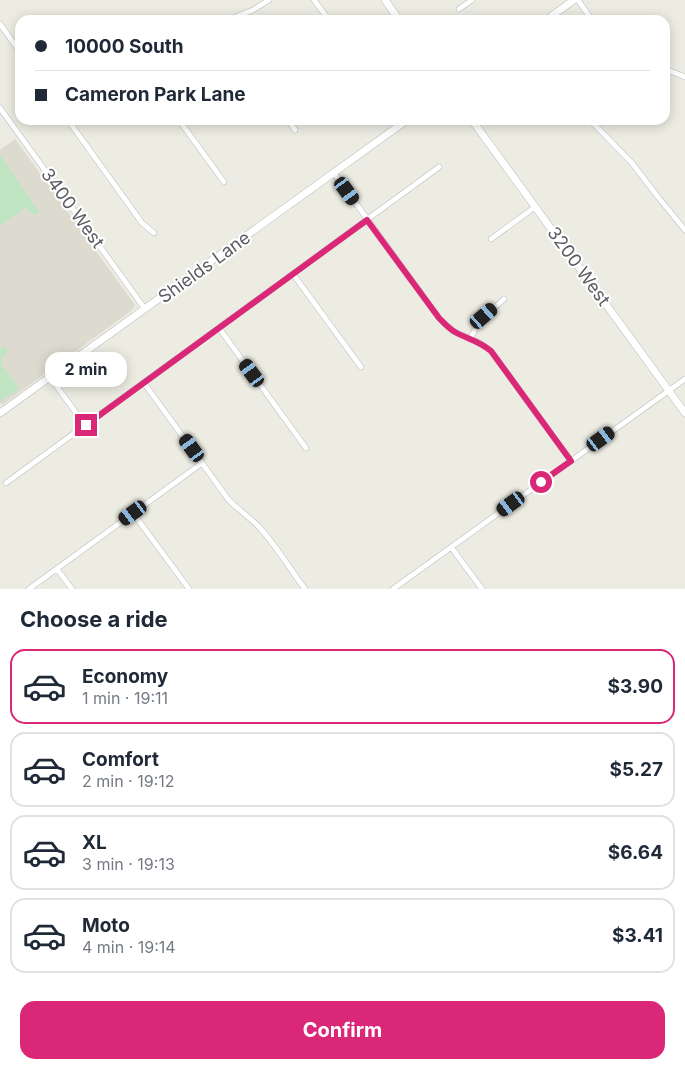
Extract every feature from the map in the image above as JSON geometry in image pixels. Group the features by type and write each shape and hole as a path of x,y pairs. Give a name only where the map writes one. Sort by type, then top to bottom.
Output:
{"main road":[{"path":"385,0 396,15"},
{"path":"553,15 574,0"},
{"name":"Shields Lane","path":"0,413 401,125"},
{"name":"3200 West","path":"476,125 685,413"}],"street":[{"path":"240,15 253,10 268,0"},
{"path":"314,0 325,15"},
{"path":"459,9 472,0"},
{"path":"578,0 588,15"},
{"path":"0,24 15,45"},
{"path":"670,71 685,77"},
{"name":"3400 West","path":"0,108 145,308"},
{"path":"72,125 142,223 154,233"},
{"path":"183,125 224,182"},
{"path":"292,125 295,130"},
{"path":"595,125 627,157 685,230"},
{"path":"6,483 439,168"},
{"path":"334,173 439,318 453,331 485,346 491,351 571,461"},
{"path":"491,239 535,207"},
{"path":"293,274 361,367"},
{"path":"470,339 480,321 504,299"},
{"path":"219,328 306,448"},
{"path":"50,377 86,425"},
{"path":"393,589 685,379"},
{"path":"144,383 234,506 262,530 305,589"},
{"path":"29,589 202,463"},
{"path":"133,513 189,589"},
{"path":"451,547 482,589"},
{"path":"57,569 72,589"}],"shaded area":[{"path":"15,139 135,305 131,311 2,405 0,403 0,150"}],"green space":[{"path":"0,155 39,212 35,215 31,214 26,207 0,226"},
{"path":"4,346 8,351 2,357 2,365 19,388 0,401 0,349"}],"route":[{"path":"86,425 367,220 445,325 491,351 571,461 541,482"}]}
